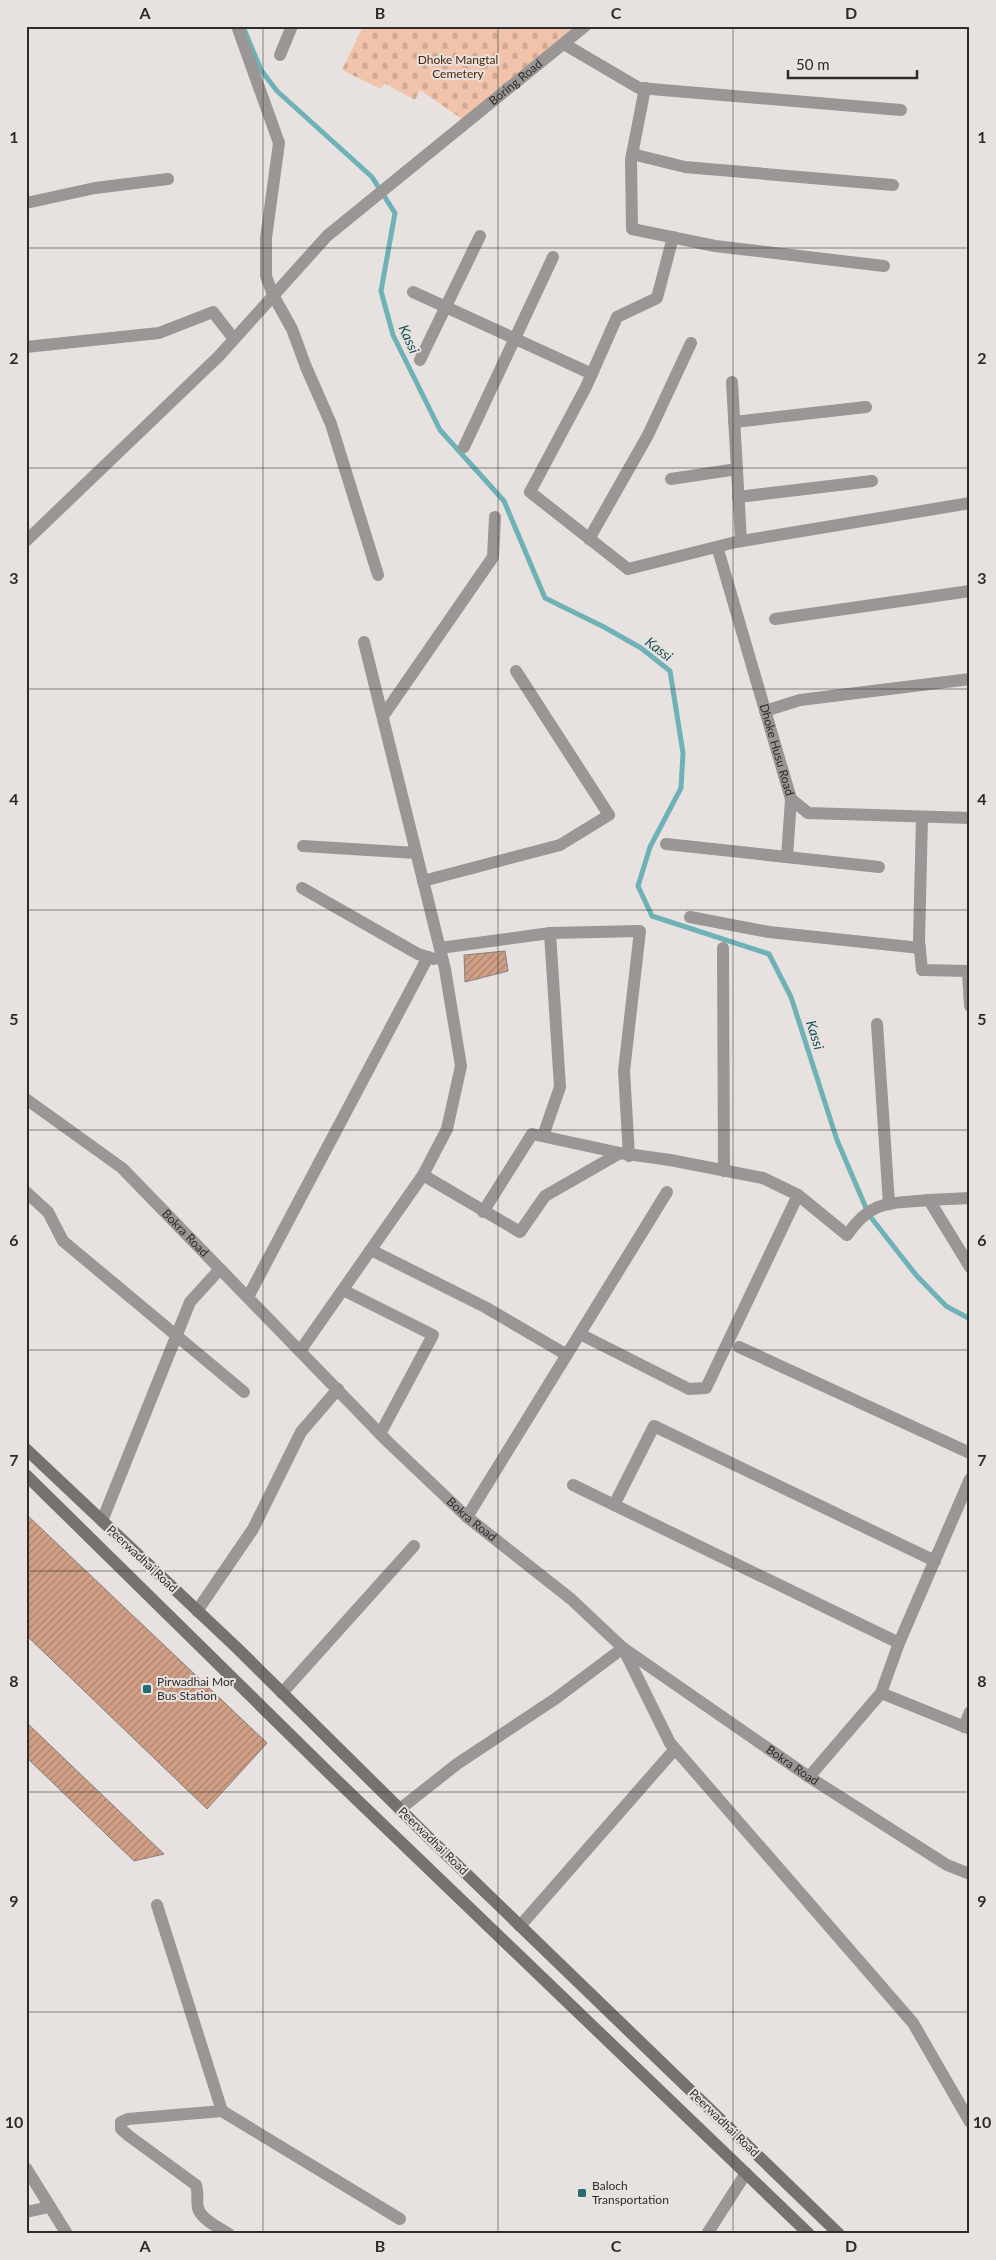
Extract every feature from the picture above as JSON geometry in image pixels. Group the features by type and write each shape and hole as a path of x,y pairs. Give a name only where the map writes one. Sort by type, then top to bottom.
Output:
{"main road":[{"name":"Peerwadhai Road","path":"26,1449 282,1693 839,2234"},
{"path":"26,1475 328,1772 809,2234"}],"street":[{"path":"236,26 279,144 266,238 266,276 273,296 292,329 331,424 378,575"},
{"path":"280,55 292,26"},
{"name":"Boring Road","path":"27,538 234,339 327,236 585,26"},
{"path":"564,44 639,88 901,110"},
{"path":"645,88 632,154 632,229 715,246 884,266"},
{"path":"632,154 685,167 893,185"},
{"path":"26,203 95,188 168,179"},
{"path":"420,360 480,236"},
{"path":"673,237 657,298 617,317 592,374 530,492 628,569 741,541 970,503"},
{"path":"464,447 553,257"},
{"path":"413,292 592,374"},
{"path":"26,347 160,333 213,312 234,339"},
{"path":"589,539 648,435 692,343"},
{"path":"732,382 741,541"},
{"path":"734,422 866,407"},
{"path":"671,479 737,469"},
{"path":"738,498 872,480"},
{"path":"383,716 493,557 495,517"},
{"name":"Dhoke Husu Road","path":"719,553 791,799 808,813 970,818"},
{"path":"775,619 970,591"},
{"path":"300,1351 423,1175 447,1129 461,1066 444,962 364,642"},
{"path":"423,881 560,845 609,815 516,671"},
{"path":"765,711 800,700 970,679"},
{"path":"787,857 791,799"},
{"path":"922,817 920,948 922,970 968,971 970,1006"},
{"path":"666,844 879,867"},
{"path":"303,846 416,853"},
{"path":"302,888 418,954 444,962"},
{"path":"690,917 769,932 920,948"},
{"path":"440,948 550,933 640,931 624,1070 624,1154"},
{"path":"543,1136 560,1087 550,933"},
{"path":"724,948 724,1171"},
{"path":"248,1297 428,957"},
{"path":"877,1024 889,1204"},
{"name":"Bokra Road","path":"26,1099 122,1168 380,1434 467,1517 571,1599 623,1648 809,1777 947,1865 970,1874"},
{"path":"483,1212 532,1134 624,1154 670,1160 763,1178 798,1195 847,1235 860,1217 881,1205 970,1198"},
{"path":"423,1175 483,1212 520,1232 545,1196 624,1154"},
{"path":"26,1192 48,1212 63,1241 244,1392"},
{"path":"467,1517 667,1192"},
{"path":"580,1334 689,1389 706,1388 798,1195"},
{"path":"928,1200 970,1267"},
{"path":"371,1250 485,1307 567,1355"},
{"path":"102,1521 190,1302 220,1269"},
{"path":"343,1290 433,1336 380,1434"},
{"path":"739,1347 970,1453"},
{"path":"197,1611 253,1529 301,1432 338,1389"},
{"path":"614,1505 654,1426 934,1561"},
{"path":"809,1777 881,1693 899,1643 970,1479"},
{"path":"573,1485 899,1643"},
{"path":"282,1693 414,1546"},
{"path":"400,1809 457,1764 555,1699 623,1648 670,1743 913,2023 970,2122"},
{"path":"881,1693 967,1728 970,1712"},
{"path":"520,1926 675,1749"},
{"path":"157,1905 222,2111"},
{"path":"229,2234 200,2213 198,2207 199,2193 196,2185 129,2136 121,2129 121,2122 128,2119 222,2111 400,2218"},
{"path":"26,2168 66,2234"},
{"path":"707,2234 746,2173"},
{"path":"26,2212 50,2207"}],"green space":[{"name":"Dhoke Mangtal Cemetery","path":"363,26 578,26 462,119 420,90 415,100 384,83 381,89 342,70"}],"building":[{"path":"505,951 508,971 465,982 464,955"},
{"name":"Pirwadhai Mor Bus Station","path":"26,1514 267,1743 207,1809 26,1635"},
{"path":"26,1722 164,1854 134,1861 26,1757"}],"waterway":[{"name":"Kassi","path":"244,29 261,70 277,91 372,177 395,213 381,291 393,335 440,430 504,501 545,598 604,627 641,648 670,671 683,753 681,788 650,847 638,886 652,916 769,954 791,997 837,1140 869,1215 916,1275 946,1306 970,1319"}],"place":[{"name":"Pirwadhai Mor Bus Station","path":"147,1689"},
{"name":"Baloch Transportation","path":"582,2193"}]}
